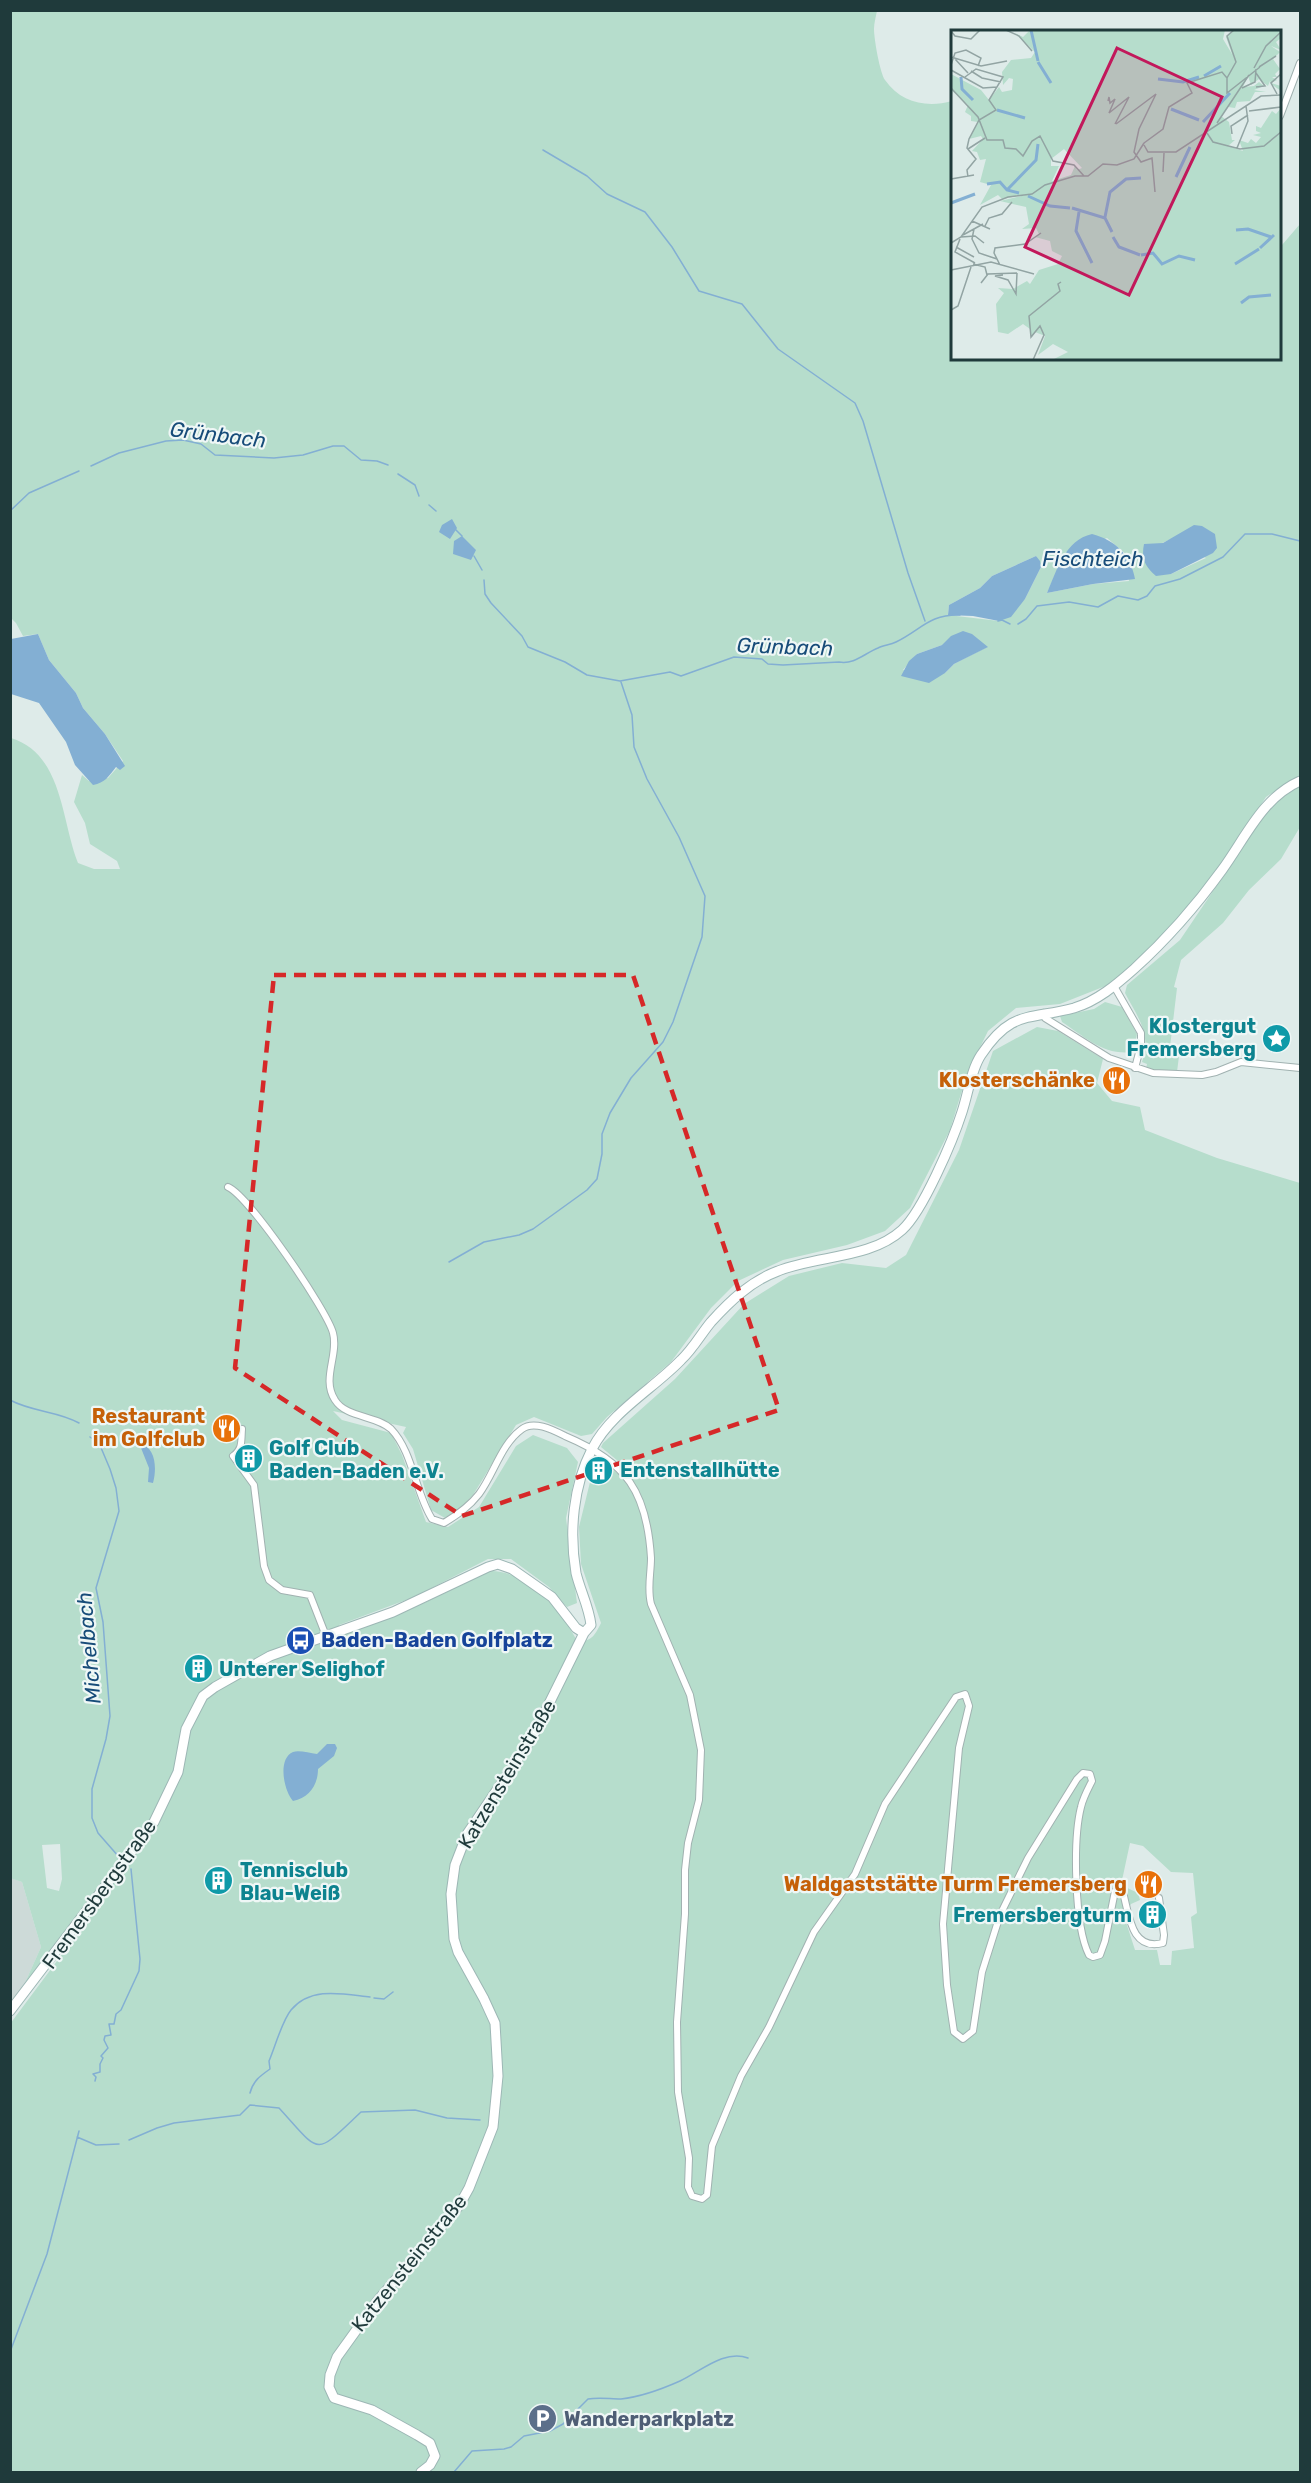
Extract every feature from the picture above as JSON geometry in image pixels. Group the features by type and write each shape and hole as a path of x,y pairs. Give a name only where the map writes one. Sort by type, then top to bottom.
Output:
{"main road":[{"path":"584,1633 589,1629 590,1618 576,1574 572,1540 575,1500 581,1475 591,1450 606,1428 685,1357 711,1323 738,1294 775,1272 805,1262 867,1250 884,1243 905,1227 916,1212 941,1161 960,1116 979,1058 1003,1028 1023,1017 1083,1004 1114,986 1163,941 1188,914 1222,870 1268,801 1300,781"},
{"name":"Fremersbergstraße","path":"10,2011 154,1822 178,1772 186,1729 203,1696 215,1687 270,1656 393,1612 498,1564 512,1569 552,1597 576,1628 584,1633"},
{"name":"Katzensteinstraße","path":"421,2472 430,2465 435,2456 430,2443 372,2410 338,2401 331,2393 330,2375 337,2357 378,2300 459,2206 470,2188 493,2127 498,2076 495,2023 453,1939 451,1894 455,1865 467,1834 532,1738 584,1633"}],"street":[{"path":"1281,113 1300,63"},
{"path":"1114,986 1141,1033 1141,1045 1135,1068"},
{"path":"1043,1013 1045,1018 1108,1058 1153,1073 1192,1075 1216,1072 1241,1062 1300,1068"},
{"path":"228,1187 233,1189 254,1212 278,1242 302,1282 324,1310 334,1336 330,1387 335,1402 353,1413 390,1428 405,1449 424,1506 432,1520 444,1522 462,1512 480,1493 511,1439 524,1427 544,1426 579,1442 625,1475 639,1494 648,1524 651,1562 648,1592 690,1695 698,1733 700,1782 685,1870 685,1914 677,2022 678,2092 688,2158 688,2187 692,2196 702,2199 707,2195 712,2146 724,2112 769,2027 814,1932 855,1874 885,1804 956,1697 961,1694 968,1698 969,1706 959,1748 943,1924 947,1985 954,2032 958,2037 963,2039 974,2031 982,1972 1000,1915 1028,1858 1083,1773 1090,1774 1092,1781 1082,1805 1078,1832 1078,1913 1087,1950 1093,1957 1100,1955 1115,1892 1122,1889 1129,1923 1139,1939 1155,1945 1163,1943 1159,1898"},
{"path":"242,1429 241,1446 233,1456 254,1485 264,1566 269,1580 282,1590 310,1595 326,1636"}],"highlighted area":[{"path":"274,975 633,975 779,1410 462,1516 235,1368"}],"shaded area":[{"path":"11,1878 22,1882 41,1947 24,1985 11,2001"}],"green space":[{"path":"11,11 877,11 875,40 883,76 891,88 915,102 933,104 951,101 951,360 1281,360 1281,244 1300,224 1300,775 1266,797 1219,868 1186,910 1134,964 1108,985 1060,1004 1016,1008 988,1031 967,1074 950,1130 910,1208 885,1231 847,1245 783,1260 738,1281 711,1308 671,1362 607,1417 592,1434 581,1436 534,1417 516,1425 473,1495 458,1511 445,1518 431,1510 413,1449 403,1433 406,1427 333,1411 342,1420 391,1433 402,1455 426,1522 448,1527 479,1507 516,1446 533,1435 567,1448 578,1462 566,1518 577,1603 567,1607 549,1587 511,1559 488,1559 414,1597 339,1625 339,1635 426,1602 490,1571 517,1577 542,1593 555,1606 578,1642 583,1641 592,1637 601,1623 581,1564 579,1527 592,1474 600,1474 607,1466 623,1477 630,1471 601,1447 603,1443 675,1379 744,1304 789,1276 842,1263 886,1268 906,1255 959,1150 993,1051 1037,1027 1058,1031 1103,1059 1097,1083 1112,1101 1140,1107 1145,1130 1217,1158 1300,1183 1300,2472 11,2472 10,2024 95,1910 91,1896 30,1989 24,1985 41,1947 22,1882 10,1878 11,738 28,746 41,758 51,773 58,790 78,863 94,869 120,869 117,861 90,844 85,823 74,802 82,775 89,781 108,778 123,761 105,734 83,708 76,693 49,660 38,634 23,636 11,618","holes":["1107,538 1127,555 1129,581 1093,584 1047,593 1064,554","1171,539 1206,558 1171,574 1145,545 1158,545","1036,556 1041,567 1025,599 999,621 948,615 949,605 980,588 992,576","942,645 987,647 954,664 945,673 903,670 917,654","1130,1843 1143,1846 1171,1872 1193,1873 1197,1913 1191,1917 1194,1948 1172,1951 1171,1965 1160,1965 1157,1950 1135,1950 1124,1916 1131,1904 1140,1900 1138,1893 1121,1885","60,1844 62,1879 59,1891 47,1888 42,1845"]},
{"path":"1300,785 1300,827 1281,859 1249,890 1223,923 1181,960 1174,987 1177,988 1170,1047 1180,1048 1177,1072 1146,1069 1147,1064 1142,1062 1145,1052 1144,1034 1139,1018 1125,993 1127,985 1180,940 1261,820 1274,804"},
{"path":"1105,1002 1122,1007 1137,1034 1133,1052 1104,1048 1062,1022 1060,1016 1094,1009"}],"water":[{"path":"452,519 457,528 450,539 439,532 442,525"},
{"name":"Fischteich","path":"1194,525 1202,526 1215,534 1217,548 1213,553 1171,574 1156,576 1145,562 1144,544 1163,543"},
{"name":"Fischteich","path":"1092,534 1108,540 1121,550 1130,563 1135,579 1047,593 1069,549 1083,537"},
{"path":"462,536 476,550 471,560 453,554 454,541"},
{"name":"Fischteich","path":"1036,556 1041,567 1025,599 1011,617 999,621 973,616 948,615 949,605 980,588 992,576"},
{"path":"963,631 972,634 988,647 954,664 929,683 901,676 909,661 917,654 942,645 951,636"},
{"path":"38,634 49,660 76,693 83,708 105,734 125,766 120,770 116,767 101,783 93,785 75,765 66,742 39,703 11,694 11,639"},
{"path":"139,1443 145,1445 152,1453 155,1471 153,1483 148,1482 149,1468"},
{"path":"327,1744 335,1744 337,1748 334,1756 318,1769 312,1790 304,1797 293,1801 285,1783 285,1761 295,1751 317,1754"}],"waterway":[{"path":"543,150 587,176 607,194 645,212 672,247 699,291 742,304 778,349 855,403 863,421 908,573 925,621"},
{"name":"Grünbach","path":"91,466 119,453 166,441 183,440 201,444 215,455 274,458 303,455 333,446 344,446 361,460 377,461 388,465"},
{"name":"Grünbach","path":"10,511 29,493 79,471"},
{"name":"Grünbach","path":"398,474 415,485 419,496"},
{"name":"Grünbach","path":"429,505 436,511"},
{"name":"Grünbach","path":"455,529 462,536"},
{"name":"Grünbach","path":"1018,624 1026,619 1037,606 1069,602 1098,607 1118,596 1138,600 1147,596 1155,586 1180,579 1223,557 1245,534 1272,534 1300,541"},
{"name":"Grünbach","path":"474,556 482,570"},
{"name":"Grünbach","path":"484,580 485,594 522,636 528,647 565,662 587,675 620,681 670,672 681,676 734,657 762,659 768,664 783,665 850,662 896,642 940,617 960,615"},
{"name":"Grünbach","path":"998,621 1002,620 1010,624"},
{"path":"449,1262 484,1242 519,1235 533,1229 587,1190 597,1179 602,1154 602,1134 610,1113 631,1078 663,1042 673,1022 702,937 705,896 679,837 647,779 634,747 632,715 621,682"},
{"name":"Michelbach","path":"10,1400 79,1423"},
{"name":"Michelbach","path":"90,1437 99,1443 110,1469 116,1488 119,1511 96,1588 103,1622 110,1716 92,1789 92,1818 98,1833 119,1857"},
{"name":"Michelbach","path":"95,2081 96,2077 93,2074 100,2072 103,2058 101,2056 108,2048 104,2040 105,2036 111,2035 109,2024 114,2024 116,2014 121,2010 139,1971 140,1959 131,1869"},
{"path":"374,1998 384,1999 393,1992"},
{"path":"250,2093 257,2079 270,2069 269,2061 282,2027 291,2010 299,2002 308,1997 328,1993 370,1997"},
{"path":"129,2140 174,2123 240,2115 250,2105 279,2108 303,2135 311,2142 318,2144 325,2143 334,2137 361,2112 415,2110 447,2118 480,2120"},
{"name":"Michelbach","path":"10,2352 47,2254 79,2131"},
{"path":"77,2137 96,2145 119,2144"},
{"path":"454,2472 472,2451 511,2447 524,2436 550,2431 563,2424 588,2399 621,2399 643,2395 680,2381 721,2359 739,2356 748,2358"}],"place":[{"name":"Klostergut Fremersberg","path":"1277,1038"},
{"name":"Klosterschänke","path":"1116,1080"},
{"name":"Restaurant im Golfclub","path":"226,1428"},
{"name":"Golf Club Baden-Baden e.V.","path":"248,1459"},
{"name":"Entenstallhütte","path":"599,1470"},
{"name":"Baden-Baden Golfplatz","path":"300,1640"},
{"name":"Unterer Selighof","path":"198,1669"},
{"name":"Tennisclub Blau-Weiß","path":"219,1881"},
{"name":"Waldgaststätte Turm Fremersberg","path":"1148,1884"},
{"name":"Fremersbergturm","path":"1153,1915"},
{"name":"Wanderparkplatz","path":"543,2419"}]}
